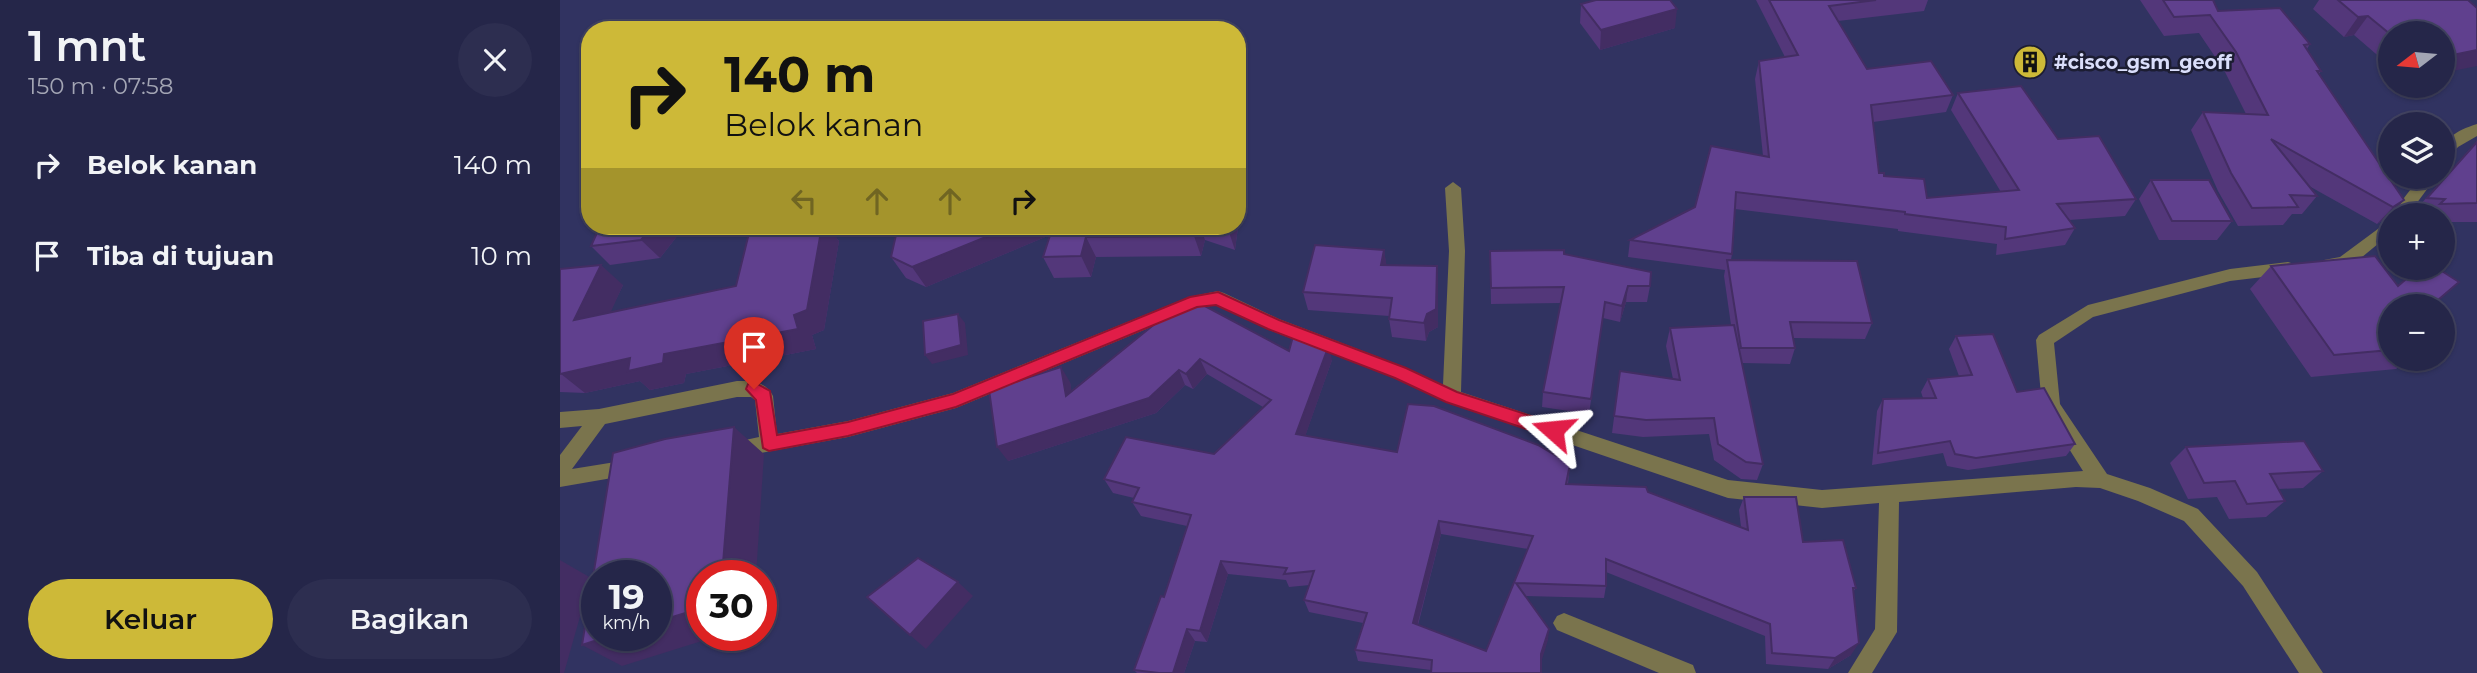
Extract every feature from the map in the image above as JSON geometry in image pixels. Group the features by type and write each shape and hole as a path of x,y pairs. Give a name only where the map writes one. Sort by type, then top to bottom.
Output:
{"street":[{"path":"2455,142 2477,129"},
{"path":"1452,397 1457,251 1453,188"},
{"path":"2408,203 2419,189"},
{"path":"2100,480 2051,406 2045,340 2088,312 2217,278 2344,262 2378,235"},
{"path":"718,452 848,429 956,400 1195,302 1218,298 1273,324 1401,373 1452,397 1728,489 1822,499 2076,479 2100,480 2143,494 2191,515 2250,579 2312,673"},
{"path":"560,420 599,418 737,389 754,389 764,396 769,443"},
{"path":"560,470 599,418"},
{"path":"560,479 654,463"},
{"path":"1859,673 1886,632 1889,494"},
{"path":"1564,623 1685,673"}],"building":[{"path":"1596,0 1670,0 1677,9 1601,30 1581,4"},
{"path":"1769,0 1876,0 1829,6 1867,69 1931,61 1953,95 1871,105 1879,173 1884,173 1884,176 1924,179 1927,198 2019,190 1958,93 2021,86 2058,139 2099,136 2136,199 2057,204 2075,228 2005,239 2006,227 1736,192 1732,254 1630,240 1695,207 1711,146 1769,157 1759,61 1798,55"},
{"path":"2163,0 2213,0 2218,11 2280,8 2310,44 2304,45 2321,71 2317,71 2378,161 2378,189 2397,189 2404,200 2399,203 2386,203 2271,139 2317,196 2290,195 2298,207 2252,208 2231,173 2203,112 2268,115 2236,52 2210,15 2174,17"},
{"path":"2338,0 2468,0 2477,8 2477,50 2455,55 2455,21 2378,21 2378,24 2368,16 2358,17"},
{"path":"2477,142 2477,203 2441,203 2445,199 2427,198 2435,189 2455,189 2455,167"},
{"path":"2151,180 2209,180 2232,221 2172,221"},
{"path":"596,235 645,235 641,240 591,246"},
{"path":"749,235 820,235 807,310 794,315 798,329 664,354 663,363 628,371 630,358 560,374 560,269 601,265 574,320 736,286"},
{"path":"896,235 991,235 912,267 891,257"},
{"path":"1050,235 1194,235 1086,237 1081,256 1043,257"},
{"path":"1315,245 1384,250 1381,265 1437,266 1436,309 1427,314 1424,323 1389,319 1392,298 1303,292"},
{"path":"1564,250 1564,254 1651,272 1650,286 1628,286 1622,306 1605,302 1591,399 1543,392 1564,287 1491,288 1490,251"},
{"path":"2375,256 2378,260 2378,280 2393,280 2398,286 2405,280 2455,279 2459,282 2445,294 2378,294 2378,351 2334,355 2271,266"},
{"path":"1727,260 1857,261 1872,323 1790,322 1795,348 1741,348"},
{"path":"1188,297 1289,351 1295,329 1329,345 1296,434 1397,452 1408,404 1434,406 1538,445 1570,464 1566,484 1646,487 1648,492 1748,530 1744,497 1796,497 1803,542 1843,540 1856,588 1853,588 1859,643 1835,658 1772,653 1770,624 1606,559 1606,586 1516,583 1549,629 1541,654 1541,673 1431,673 1432,660 1355,650 1367,613 1304,600 1314,571 1284,574 1287,568 1221,561 1200,631 1187,629 1173,673 1134,670 1161,596 1164,597 1191,515 1132,502 1139,488 1104,479 1126,437 1214,454 1271,400 1200,359 1186,374 1179,370 1149,398 997,447 989,390 1061,367 1066,396","holes":["1439,521 1533,536 1486,651 1413,623"]},
{"path":"958,314 961,345 925,355 923,321"},
{"path":"1734,325 1763,464 1746,462 1718,444 1714,418 1646,420 1614,416 1620,371 1680,380 1670,328"},
{"path":"1993,334 2017,392 2044,388 2075,444 1976,458 1955,454 1950,441 1878,453 1883,399 1936,398 1928,379 1972,375 1956,336"},
{"path":"734,427 723,560 686,560 686,613 672,617 672,560 596,560 613,453 665,439"},
{"path":"2304,441 2323,471 2270,474 2285,501 2247,504 2235,481 2204,483 2186,447"},
{"path":"918,558 958,582 910,635 867,597"}],"place":[{"name":"#cisco_gsm_geoff","path":"2030,62"}],"route":[{"path":"754,389 764,396 769,443 848,429 956,400 1195,302 1218,298 1273,324 1401,373 1452,397 1553,430"}]}
